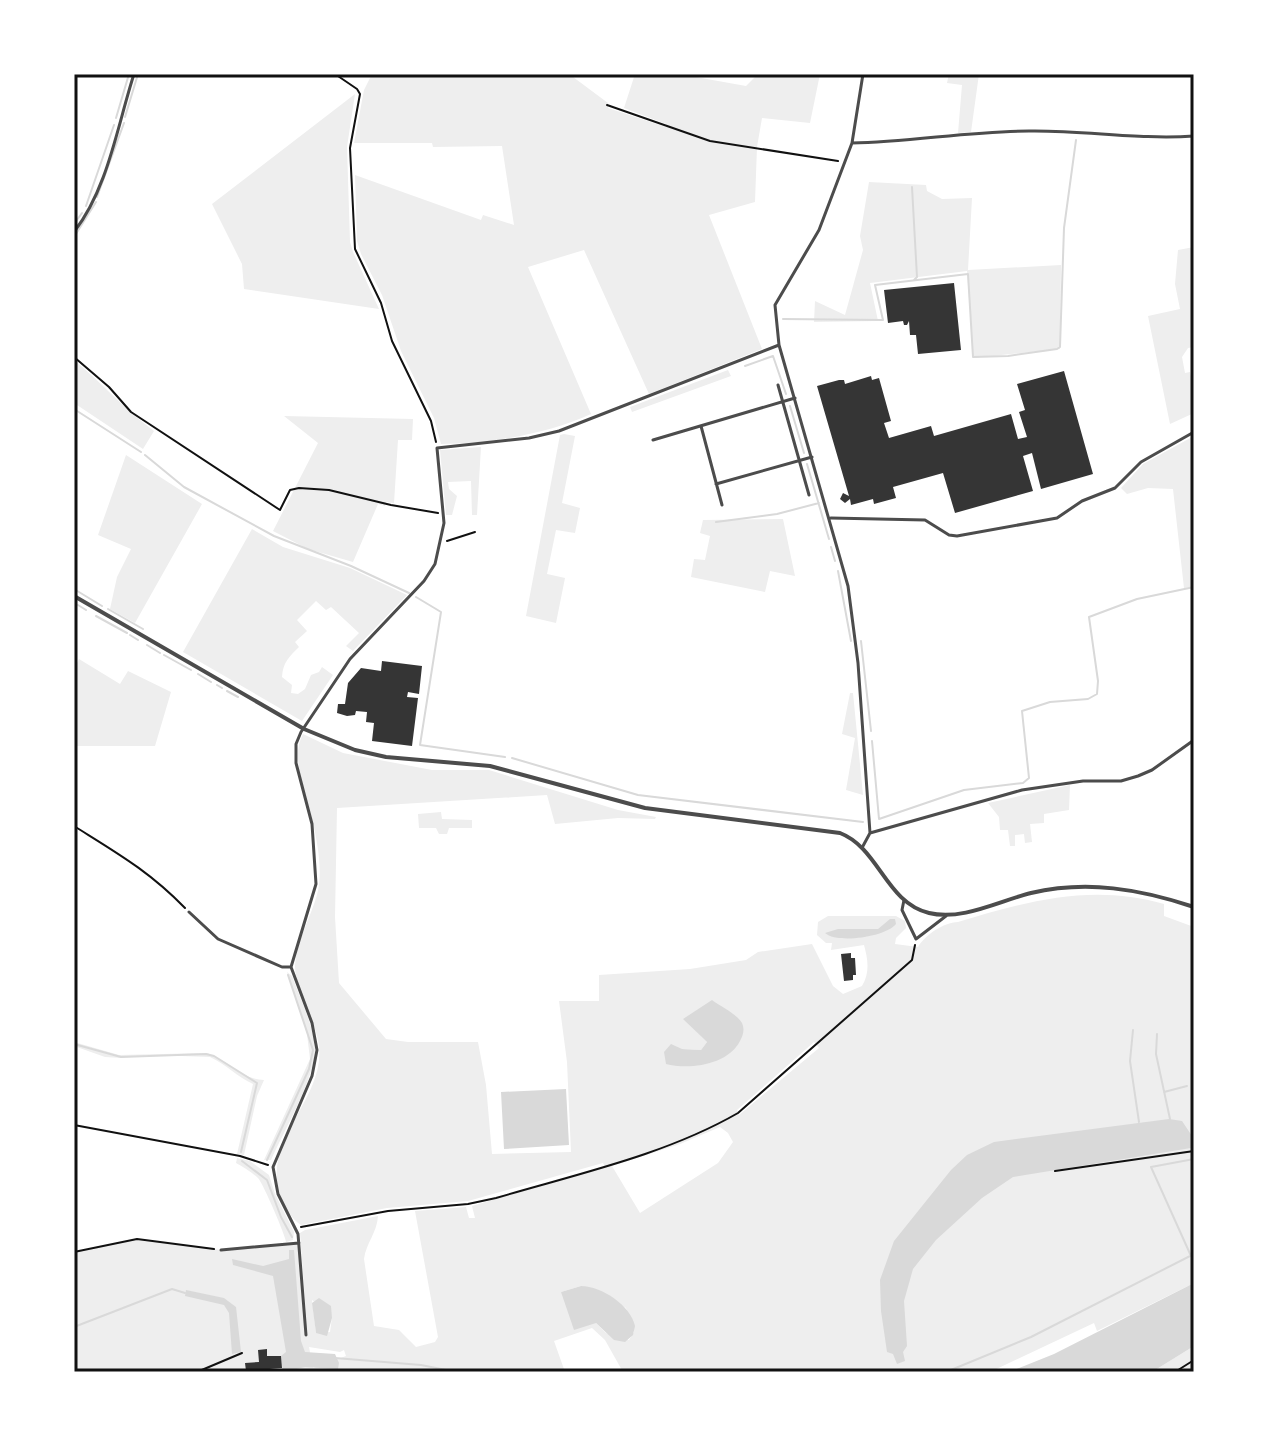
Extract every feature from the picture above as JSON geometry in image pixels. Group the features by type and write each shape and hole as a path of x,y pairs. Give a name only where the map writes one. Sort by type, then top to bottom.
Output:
{"street":[{"path":"74,232 85,218 105,169 134,74"},
{"path":"863,74 852,143 814,241 783,287 775,305 779,345 841,555 854,625 870,833 863,846"},
{"path":"852,143 921,141 1026,131 1194,136"},
{"path":"306,1335 299,1243 296,1228 278,1194 273,1167 316,1061 317,1045 291,967 316,884 312,824 295,752 297,739 350,659 430,573 441,542 444,514 437,448 529,438 559,431 779,345"},
{"path":"778,385 809,495"},
{"path":"653,440 795,398"},
{"path":"701,426 722,505"},
{"path":"830,518 925,520 949,535 957,536 1043,522 1115,488 1141,462 1194,432"},
{"path":"716,484 812,457"},
{"path":"74,596 328,741 386,757 490,766 645,808 846,835 863,846 904,900 924,912 946,915 1034,892 1089,886 1146,892 1194,907"},
{"path":"870,833 1022,790 1083,781 1121,781 1152,770 1194,740"},
{"path":"904,900 902,910 916,939 940,923 946,915"},
{"path":"189,912 218,939 273,964 291,967"},
{"path":"221,1250 299,1243"}],"path":[{"path":"335,74 360,94 350,148 355,249 381,303 392,341 431,421 437,448"},
{"path":"607,105 710,141 844,162"},
{"path":"74,357 109,387 131,412 280,510 290,490 316,488 444,514"},
{"path":"441,542 475,532"},
{"path":"74,826 158,881 189,912"},
{"path":"296,1228 388,1211 468,1204 496,1198 679,1142 715,1126 738,1113 912,960 916,939"},
{"path":"74,1125 240,1156 273,1167"},
{"path":"1055,1171 1194,1151"},
{"path":"74,1252 137,1239 221,1250"},
{"path":"197,1372 242,1353"},
{"path":"1175,1372 1194,1360"}],"shaded area":[{"path":"372,74 569,74 608,103 608,108 666,127 666,124 624,108 635,74 679,74 746,86 758,74 820,74 810,123 762,118 757,147 755,202 709,215 762,349 649,394 584,250 528,267 591,414 556,427 517,436 441,444 434,418 401,351 382,295 361,254 357,241 355,175 481,220 483,215 514,225 502,146 354,143 364,90"},
{"path":"949,74 979,74 971,132 958,133 962,85 947,83"},
{"path":"355,94 347,147 350,242 379,309 244,289 242,264 212,204"},
{"path":"869,182 926,185 927,191 942,199 972,198 968,270 1061,265 1060,349 973,358 967,271 870,283 878,321 814,322 815,301 845,315 863,250 860,236"},
{"path":"1194,247 1194,347 1188,348 1182,357 1185,373 1190,372 1194,413 1170,424 1148,316 1180,309 1175,284 1178,250"},
{"path":"74,360 154,431 143,449 74,403"},
{"path":"728,370 731,376 632,412 630,407"},
{"path":"284,416 413,419 412,440 398,440 394,503 386,502 385,506 378,504 353,562 308,549 273,531 318,443"},
{"path":"560,435 575,436 562,503 580,508 575,533 556,530 547,574 565,578 556,623 526,616"},
{"path":"1194,436 1194,587 1184,588 1173,489 1148,488 1127,494 1121,488 1143,464"},
{"path":"481,447 477,515 472,515 471,481 448,482 449,489 457,496 452,515 446,515 440,450"},
{"path":"126,455 202,504 135,623 110,609 117,577 131,549 98,535"},
{"path":"783,519 795,576 770,571 765,592 691,577 694,559 705,560 710,536 700,533 703,520"},
{"path":"252,529 283,547 350,568 407,595 353,651 346,646 359,633 331,607 326,610 316,601 297,620 307,631 295,642 299,647 284,667 282,677 292,685 291,693 298,694 305,689 311,675 322,667 333,675 302,721 183,652"},
{"path":"79,659 120,684 128,671 171,692 155,746 74,746 74,669"},
{"path":"850,693 853,693 863,795 846,790 855,738 842,734"},
{"path":"303,734 343,753 432,770 489,770 618,810 656,817 555,824 547,795 337,808 335,917 339,983 386,1039 478,1042 486,1085 492,1154 571,1152 567,1062 559,1001 599,1001 599,975 690,969 746,960 758,952 812,944 833,986 843,994 862,986 865,981 864,945 831,950 832,943 826,943 817,935 818,922 828,916 896,916 905,921 906,928 896,938 895,944 918,947 930,934 947,924 1060,897 1111,895 1164,904 1164,916 1194,927 1194,1283 1097,1331 1094,1323 990,1372 623,1372 605,1340 592,1328 554,1341 565,1372 74,1372 74,1252 137,1239 221,1250 299,1243 308,1340 300,1233 378,1216 364,1259 374,1326 399,1330 416,1347 435,1342 438,1337 415,1211 466,1207 469,1218 475,1218 472,1206 605,1167 603,1163 468,1201 387,1208 301,1225 290,1215 277,1181 278,1160 284,1141 312,1086 318,1067 319,1047 295,965 320,878 317,840 299,766 299,744","holes":["684,1019 737,1046 691,1066 682,1049 701,1050 707,1042","814,1042 819,1048 739,1115 737,1110","720,1127 733,1142 718,1163 640,1213 612,1166 680,1144","581,1286 598,1290 626,1308 634,1332 629,1340 606,1333 596,1323 588,1323 561,1292","312,1300 332,1317 330,1332 316,1333","309,1347 344,1350 346,1356 313,1368"]},
{"path":"1070,785 1069,810 1044,814 1044,823 1030,824 1032,842 1025,843 1024,834 1015,835 1015,846 1010,846 1008,830 1000,830 999,817 988,803"},
{"path":"441,812 442,819 472,820 472,828 449,828 447,834 439,834 436,828 419,828 418,814"},
{"path":"890,919 895,919 896,924 891,929 872,935 840,938 825,933 838,929 878,929"},
{"path":"287,972 292,976 309,1020 314,1039 314,1060 305,1089 271,1160 264,1160 310,1059 307,1034"},
{"path":"712,1000 740,1020 743,1035 740,1041 727,1056 707,1064 666,1064 664,1052 671,1044 682,1049 701,1050 707,1042 683,1019"},
{"path":"74,1042 119,1055 207,1053 249,1077 264,1080 257,1096 244,1155 237,1154 253,1084 210,1057 105,1057 74,1046"},
{"path":"566,1089 569,1145 504,1149 501,1092"},
{"path":"1169,1119 1182,1121 1192,1136 1191,1148 1013,1177 982,1198 936,1240 913,1269 904,1301 905,1361 897,1364 893,1354 887,1352 880,1280 894,1241 951,1170 967,1155 994,1142"},
{"path":"237,1158 250,1161 269,1175 294,1232 293,1240 286,1242 261,1182 236,1163"},
{"path":"289,1250 294,1250 301,1341 305,1352 335,1354 338,1369 305,1367 283,1372 281,1356 286,1352 273,1276 233,1265 232,1259 263,1266 289,1259"},
{"path":"1194,1283 1194,1346 1152,1372 1009,1372 1054,1354"},
{"path":"581,1286 598,1289 622,1305 635,1326 633,1335 625,1342 614,1340 596,1323 574,1330 561,1292"},
{"path":"186,1290 224,1298 236,1307 241,1352 232,1354 229,1313 224,1305 185,1296"},
{"path":"319,1298 331,1306 332,1318 327,1336 316,1333 312,1303"},
{"path":"1194,1346 1194,1372 1152,1372"}],"building":[{"path":"954,283 961,350 918,354 916,335 910,335 909,321 907,325 903,321 888,323 884,290"},
{"path":"1064,371 1093,474 1041,489 1032,453 1023,456 1033,491 955,513 943,473 893,487 896,498 874,504 873,499 851,505 850,499 845,503 840,499 843,493 849,496 817,386 839,380 844,380 845,384 871,376 872,380 879,378 891,421 884,423 889,438 931,426 934,436 1011,414 1018,439 1027,437 1019,412 1025,410 1017,384"},
{"path":"382,661 422,666 419,694 408,692 407,697 418,698 412,746 372,741 374,723 366,722 367,712 356,711 355,715 347,716 337,713 338,704 345,704 348,683 361,668 381,671"},
{"path":"851,953 851,958 855,958 856,975 853,975 853,980 844,981 841,954"},
{"path":"267,1349 267,1356 281,1356 282,1368 246,1371 245,1363 259,1362 258,1350"}],"waterway":[{"path":"116,118 129,74"},
{"path":"125,117 138,74"},
{"path":"97,197 124,123"},
{"path":"86,206 114,125"},
{"path":"783,319 883,320 875,285 968,274 973,357 1057,349 1060,347 1064,228 1076,140"},
{"path":"912,187 917,277 914,280"},
{"path":"74,237 96,202"},
{"path":"74,224 82,213"},
{"path":"745,366 773,356 786,394"},
{"path":"790,406 804,453"},
{"path":"74,409 141,452"},
{"path":"145,455 184,487 274,536 409,593"},
{"path":"807,464 829,539"},
{"path":"716,522 777,514 819,503"},
{"path":"831,547 835,561"},
{"path":"838,571 851,641"},
{"path":"872,741 879,819 964,790 1023,783 1029,778 1022,711 1050,702 1088,699 1097,694 1089,617 1137,599 1194,587"},
{"path":"74,589 102,606"},
{"path":"416,597 441,612 420,745 505,757"},
{"path":"78,605 86,610"},
{"path":"108,609 143,629"},
{"path":"96,616 127,633"},
{"path":"130,635 138,640"},
{"path":"861,641 871,731"},
{"path":"147,645 160,653"},
{"path":"164,655 191,670"},
{"path":"198,674 211,682"},
{"path":"217,685 222,688"},
{"path":"227,691 238,697"},
{"path":"512,758 638,795 863,822"},
{"path":"267,1160 309,1069 313,1050 288,975"},
{"path":"1133,1030 1130,1061 1139,1122"},
{"path":"1157,1034 1156,1054 1170,1119"},
{"path":"74,1044 121,1057 206,1054 257,1083 241,1152"},
{"path":"1164,1092 1187,1086"},
{"path":"1191,1256 1151,1167 1194,1159"},
{"path":"242,1161 267,1180 292,1237"},
{"path":"946,1372 1031,1337 1194,1254"},
{"path":"74,1327 172,1289 185,1293"},
{"path":"335,1358 421,1365 456,1372"}]}
